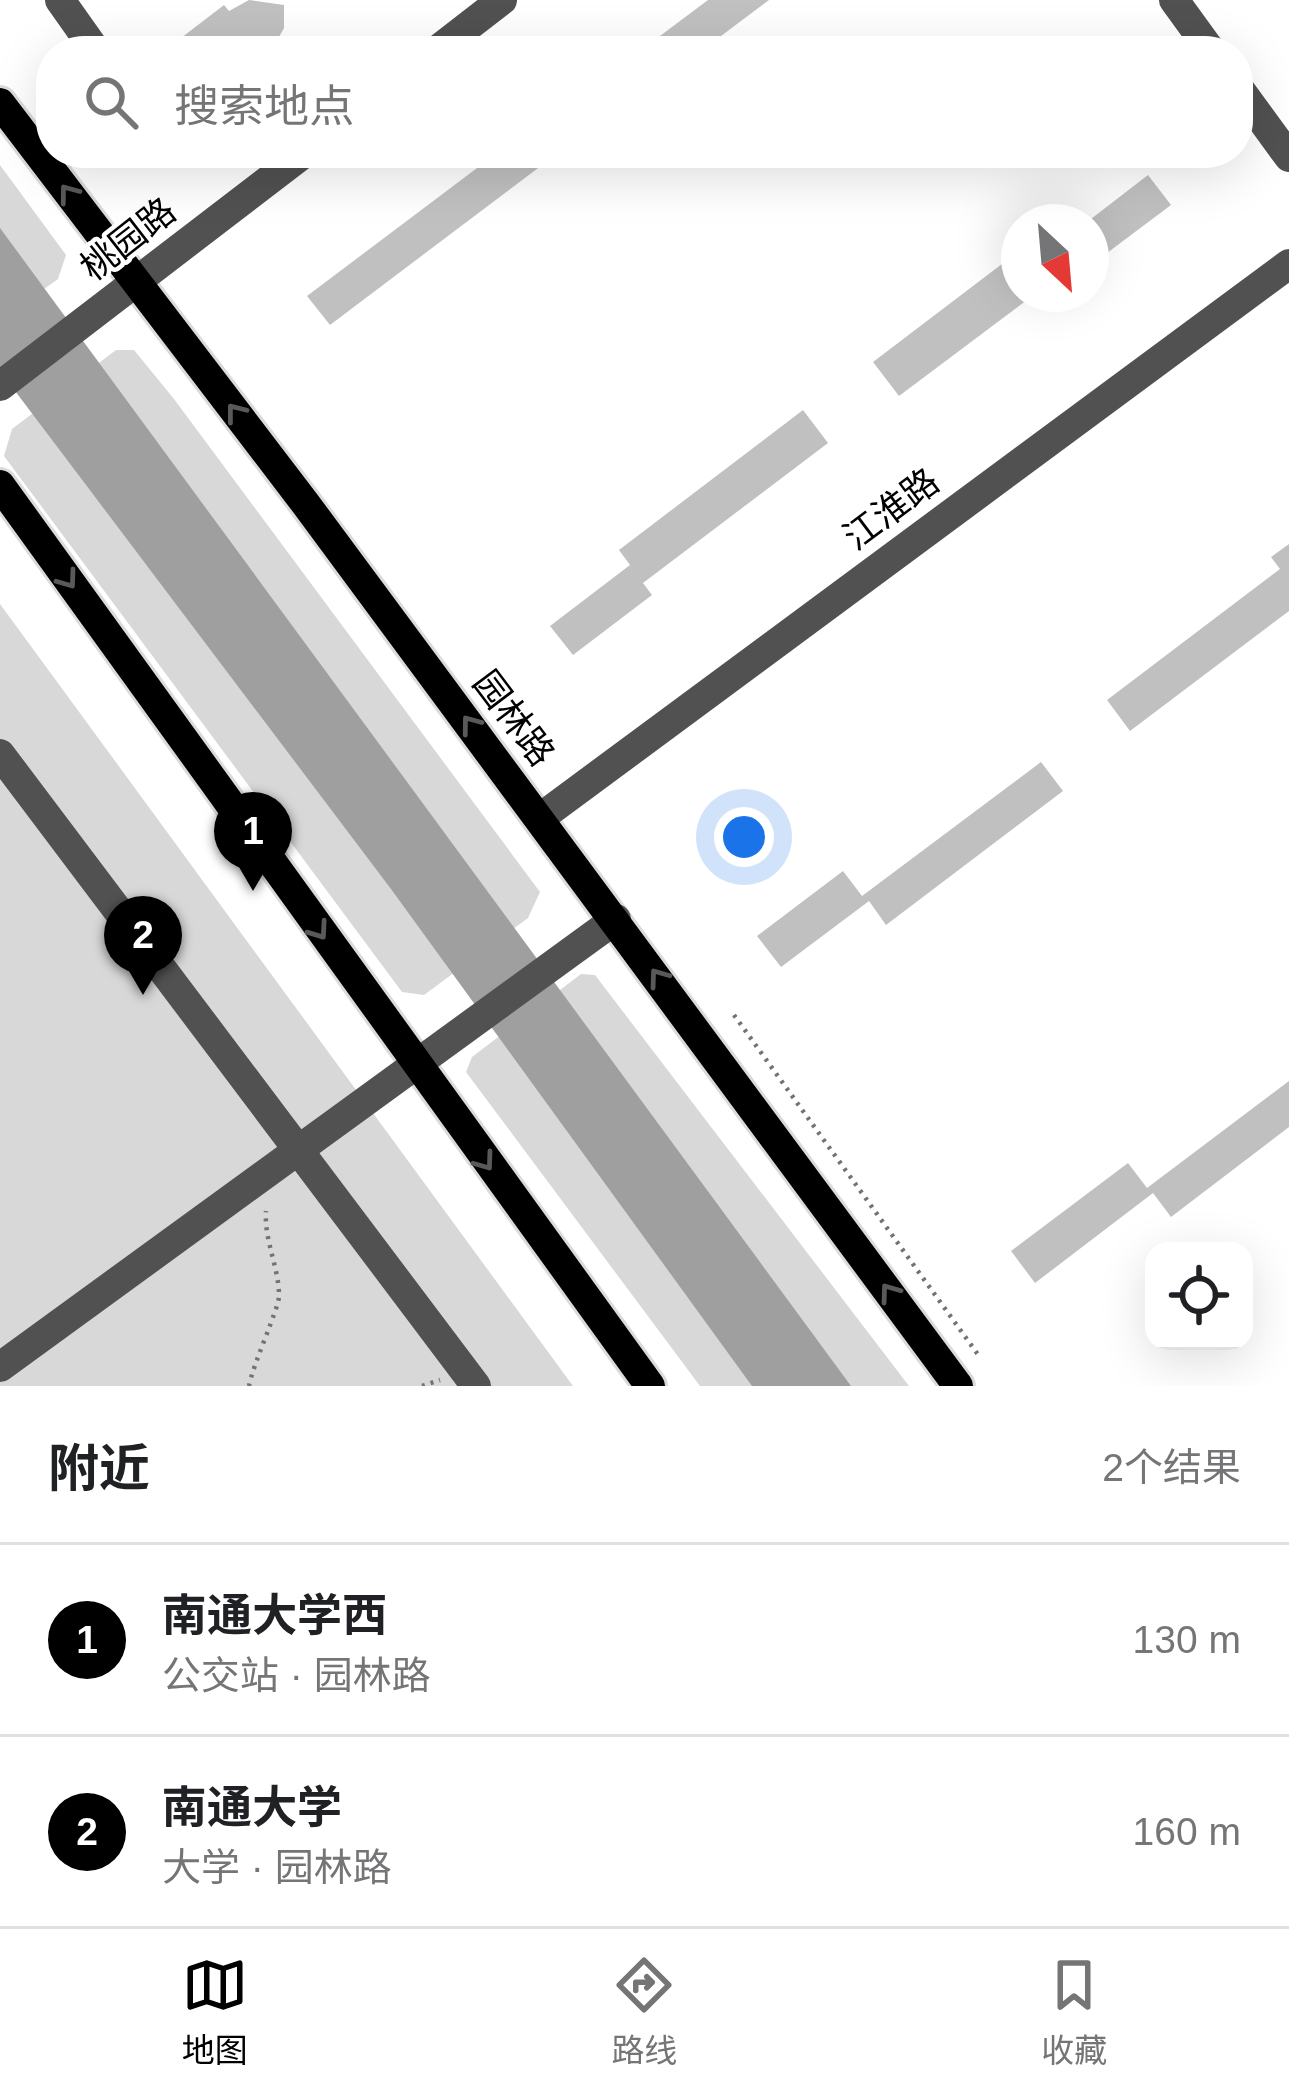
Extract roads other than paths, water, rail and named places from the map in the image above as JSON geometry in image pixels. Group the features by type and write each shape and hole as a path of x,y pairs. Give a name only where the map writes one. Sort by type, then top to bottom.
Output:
{"main road":[{"name":"园林路","path":"0,104 36,152"},
{"name":"园林路","path":"48,168 540,818 958,1386"},
{"path":"0,484 650,1386"}],"street":[{"path":"60,0 85,36"},
{"path":"455,36 502,0"},
{"path":"1174,0 1200,36"},
{"path":"1253,108 1289,157"},
{"name":"桃园路","path":"0,386 284,168"},
{"name":"江淮路","path":"540,818 1289,264"},
{"path":"0,754 476,1386"},
{"path":"0,1367 616,920"}],"place":[{"name":"南通大学西","path":"253,891"},
{"name":"南通大学","path":"143,995"}]}
